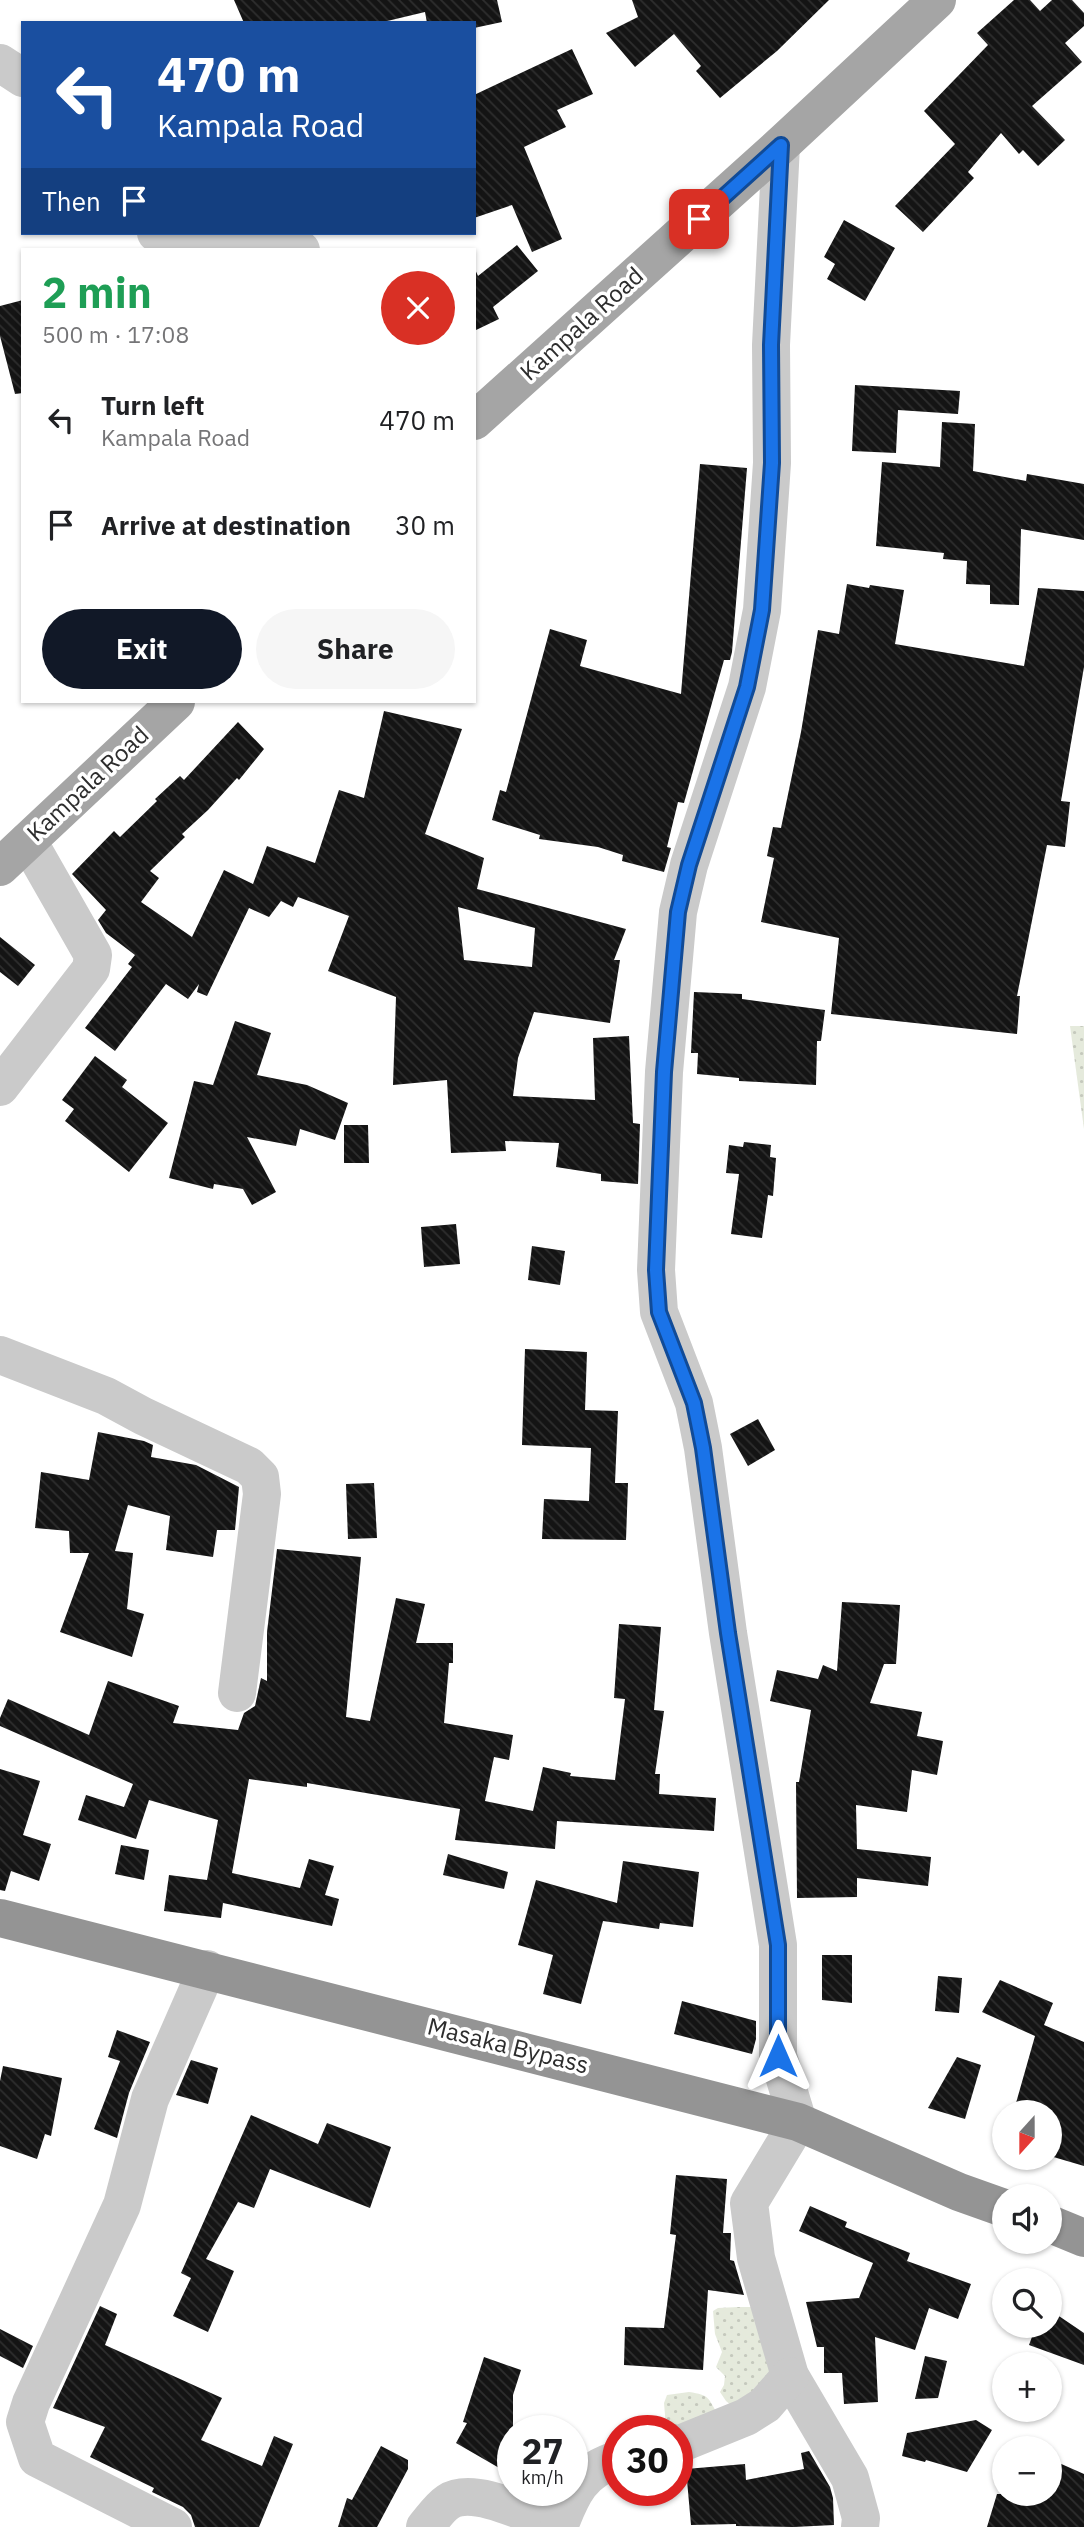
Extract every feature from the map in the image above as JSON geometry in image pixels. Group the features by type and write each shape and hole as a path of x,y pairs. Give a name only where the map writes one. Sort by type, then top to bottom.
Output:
{"highway":[{"name":"Masaka Bypass","path":"0,1917 799,2122 992,2204"},
{"path":"1062,2229 1084,2238"}],"main road":[{"name":"Kampala Road","path":"476,419 781,145 937,0"},
{"name":"Kampala Road","path":"0,867 175,703"}],"street":[{"path":"0,63 21,77"},
{"path":"781,145 771,345 772,463 762,610 747,687 689,865 678,912 664,1072 656,1270 659,1312 694,1403 703,1448 728,1633 778,1945 778,2056 799,2122 749,2203 756,2258 790,2376 850,2478 861,2518 860,2527"},
{"path":"163,235 190,243 235,235"},
{"path":"271,235 297,248"},
{"path":"0,1087 90,970 93,955 28,841"},
{"path":"0,1355 106,1396 249,1466 260,1477 261,1494 237,1693"},
{"path":"173,2527 37,2458 25,2423 31,2403 122,2205 150,2099 207,1969"},
{"path":"693,2439 746,2417 765,2405 790,2376"},
{"path":"425,2527 446,2503 461,2496 480,2497 559,2526 579,2483 602,2464"}],"shaded area":[{"path":"1070,1026 1084,1026 1084,1129"},
{"path":"759,2307 773,2381 732,2406 720,2392 725,2376 716,2367 722,2352 715,2334 713,2311 718,2308"},
{"path":"689,2392 701,2394 708,2398 718,2415 693,2424 693,2415 665,2415 664,2403 667,2395"}],"building":[{"path":"234,0 497,0 502,22 476,28 476,21 427,21 425,12 387,21 243,21"},
{"path":"632,0 829,0 777,51 720,98 696,71 701,66 674,34 635,67 606,33 638,17"},
{"path":"1014,0 1030,0 1040,11 1052,0 1072,0 1084,13 1084,26 1065,43 1082,62 1032,106 1065,140 1038,166 1023,150 1019,154 1001,133 968,172 974,178 923,232 895,206 955,144 924,111 988,45 977,33"},
{"path":"572,49 593,94 557,110 566,127 524,147 562,239 532,252 512,205 476,217 476,94"},
{"path":"844,220 895,248 865,301 827,279 835,264 824,257"},
{"path":"517,245 538,271 493,307 499,319 476,330 476,272 478,276"},
{"path":"21,301 21,393 15,394 0,336 0,306"},
{"path":"855,385 960,391 958,414 898,410 896,453 852,451"},
{"path":"942,422 975,424 973,471 1026,481 1027,474 1084,484 1084,540 1021,529 1019,605 990,604 990,585 966,584 967,561 943,559 944,553 876,546 882,462 940,467"},
{"path":"700,464 747,468 732,652 730,660 724,660 684,803 678,802 667,847 671,848 664,872 622,861 623,855 598,847 539,839 540,835 492,820 500,790 506,792 550,629 587,640 580,666 681,694"},
{"path":"847,584 904,590 895,644 1024,666 1038,588 1084,591 1084,667 1061,801 1070,802 1065,847 1047,845 1017,996 1020,996 1017,1034 831,1014 839,938 761,922 774,858 767,856 773,827 781,828 818,630 839,634"},
{"path":"384,711 462,729 425,834 484,858 477,889 626,929 614,960 620,960 610,1023 534,1012 518,1058 513,1096 595,1100 593,1038 629,1036 633,1123 640,1124 638,1184 601,1181 601,1174 556,1167 559,1143 505,1141 506,1151 451,1153 447,1080 393,1085 396,997 328,971 349,916 298,897 293,907 281,901 269,917 249,908 207,996 197,992 199,984 188,999 166,984 115,1051 85,1028 132,967 128,964 135,955 106,933 98,920 106,910 72,874 114,831 120,837 180,776 184,780 238,722 264,749 239,780 237,778 182,834 185,837 150,871 159,878 141,902 192,937 224,870 253,884 267,846 315,863 339,790 364,798","holes":["458,907 535,928 532,967 464,960"]},
{"path":"0,937 35,965 18,986 0,972"},
{"path":"694,992 742,994 742,999 825,1010 821,1041 817,1041 816,1085 739,1081 739,1078 697,1074 698,1053 691,1053"},
{"path":"235,1021 271,1033 257,1075 307,1085 348,1103 335,1140 300,1129 296,1146 247,1137 276,1192 252,1205 243,1189 214,1184 213,1189 169,1178 194,1081 213,1085"},
{"path":"95,1056 127,1080 122,1087 168,1123 129,1172 65,1121 74,1109 62,1100"},
{"path":"344,1125 368,1125 369,1163 344,1163"},
{"path":"744,1142 771,1145 770,1157 776,1158 773,1196 768,1195 762,1238 731,1234 739,1174 726,1173 729,1145 743,1147"},
{"path":"456,1224 460,1264 424,1267 421,1227"},
{"path":"532,1246 565,1251 560,1285 528,1280"},
{"path":"525,1349 587,1352 585,1410 618,1411 615,1483 628,1483 626,1540 542,1539 544,1499 589,1501 591,1448 522,1445"},
{"path":"758,1419 775,1450 748,1466 730,1434"},
{"path":"98,1432 144,1441 153,1445 151,1457 196,1465 239,1487 235,1530 217,1530 213,1557 166,1550 170,1516 128,1505 115,1551 133,1553 127,1609 144,1614 132,1657 60,1632 89,1553 70,1553 69,1531 35,1528 41,1472 89,1480"},
{"path":"374,1483 377,1538 348,1539 346,1484"},
{"path":"277,1549 361,1557 346,1717 370,1721 396,1598 425,1604 416,1643 453,1643 453,1663 449,1663 444,1723 513,1735 509,1760 494,1757 485,1801 533,1811 543,1767 571,1773 570,1776 615,1780 625,1699 614,1698 619,1624 661,1627 654,1710 664,1711 655,1774 660,1774 659,1794 716,1798 714,1831 557,1821 555,1849 455,1840 460,1809 307,1783 307,1787 249,1779 232,1873 300,1888 309,1859 334,1866 325,1895 339,1899 332,1926 223,1903 221,1918 164,1911 169,1875 207,1880 218,1820 149,1800 136,1839 78,1820 86,1795 124,1807 133,1784 0,1726 0,1718 8,1699 89,1735 108,1681 179,1706 173,1723 238,1730 244,1713 255,1706 261,1678 267,1681 267,1632"},
{"path":"842,1602 900,1605 896,1664 884,1664 870,1703 922,1712 917,1736 943,1741 937,1775 912,1770 907,1812 856,1805 857,1849 931,1857 928,1886 857,1878 857,1897 797,1898 796,1782 799,1782 811,1710 770,1701 777,1670 818,1679 823,1665 837,1671"},
{"path":"0,1769 40,1781 23,1835 51,1844 39,1881 11,1871 5,1891 0,1890"},
{"path":"121,1845 149,1850 144,1880 115,1874"},
{"path":"448,1854 508,1872 504,1889 443,1875"},
{"path":"623,1861 699,1872 693,1927 660,1923 659,1929 603,1921 581,2004 543,1994 553,1955 518,1945 536,1880 617,1903"},
{"path":"822,1955 852,1955 852,2003 822,2000"},
{"path":"938,1976 962,1978 959,2013 935,2011"},
{"path":"1000,1980 1053,2003 1044,2025 1084,2042 1084,2166 1062,2160 1062,2100 1017,2100 1035,2036 982,2012"},
{"path":"682,2001 756,2021 756,2039 752,2054 674,2034"},
{"path":"117,2030 150,2042 129,2093 117,2138 94,2129 120,2061 108,2057"},
{"path":"957,2057 981,2065 965,2119 928,2108"},
{"path":"191,2060 218,2068 208,2104 176,2095"},
{"path":"3,2066 62,2078 51,2136 45,2134 37,2159 0,2146 0,2081"},
{"path":"251,2115 318,2144 327,2123 391,2147 370,2208 270,2169 254,2208 238,2202 206,2259 234,2271 208,2332 173,2316 191,2278 181,2273"},
{"path":"676,2175 727,2179 723,2233 731,2233 730,2260 734,2261 744,2295 708,2290 703,2370 624,2365 625,2327 664,2328 676,2235 670,2234"},
{"path":"810,2206 847,2222 845,2227 910,2253 907,2261 971,2284 958,2319 929,2308 915,2350 875,2337 878,2402 844,2404 842,2373 824,2373 824,2347 817,2347 806,2302 859,2298 873,2263 799,2231"},
{"path":"100,2306 117,2314 105,2345 222,2398 201,2440 262,2466 274,2436 293,2444 259,2527 195,2527 191,2515 183,2507 152,2492 154,2488 90,2457 105,2427 53,2408"},
{"path":"1062,2318 1084,2333 1084,2365 1062,2357 1062,2352 1048,2352 1029,2345 1032,2338 1062,2338"},
{"path":"0,2329 33,2346 23,2368 0,2356"},
{"path":"925,2356 947,2361 938,2398 915,2399"},
{"path":"484,2357 521,2370 513,2395 513,2415 497,2415 497,2467 456,2443 467,2423 463,2422"},
{"path":"976,2420 992,2430 967,2472 902,2456 907,2433"},
{"path":"381,2446 408,2460 408,2469 377,2527 338,2527 347,2498 352,2500"},
{"path":"809,2451 830,2487 834,2525 691,2525 689,2506 693,2506 693,2468 745,2464 746,2480 804,2469 801,2453"},
{"path":"1062,2464 1084,2474 1084,2527 987,2527 993,2506 1062,2506"}],"route":[{"path":"699,219 781,145 771,345 772,463 762,610 747,687 689,865 678,912 664,1072 656,1270 659,1312 694,1403 703,1448 728,1633 778,1945 778,2056"}]}
